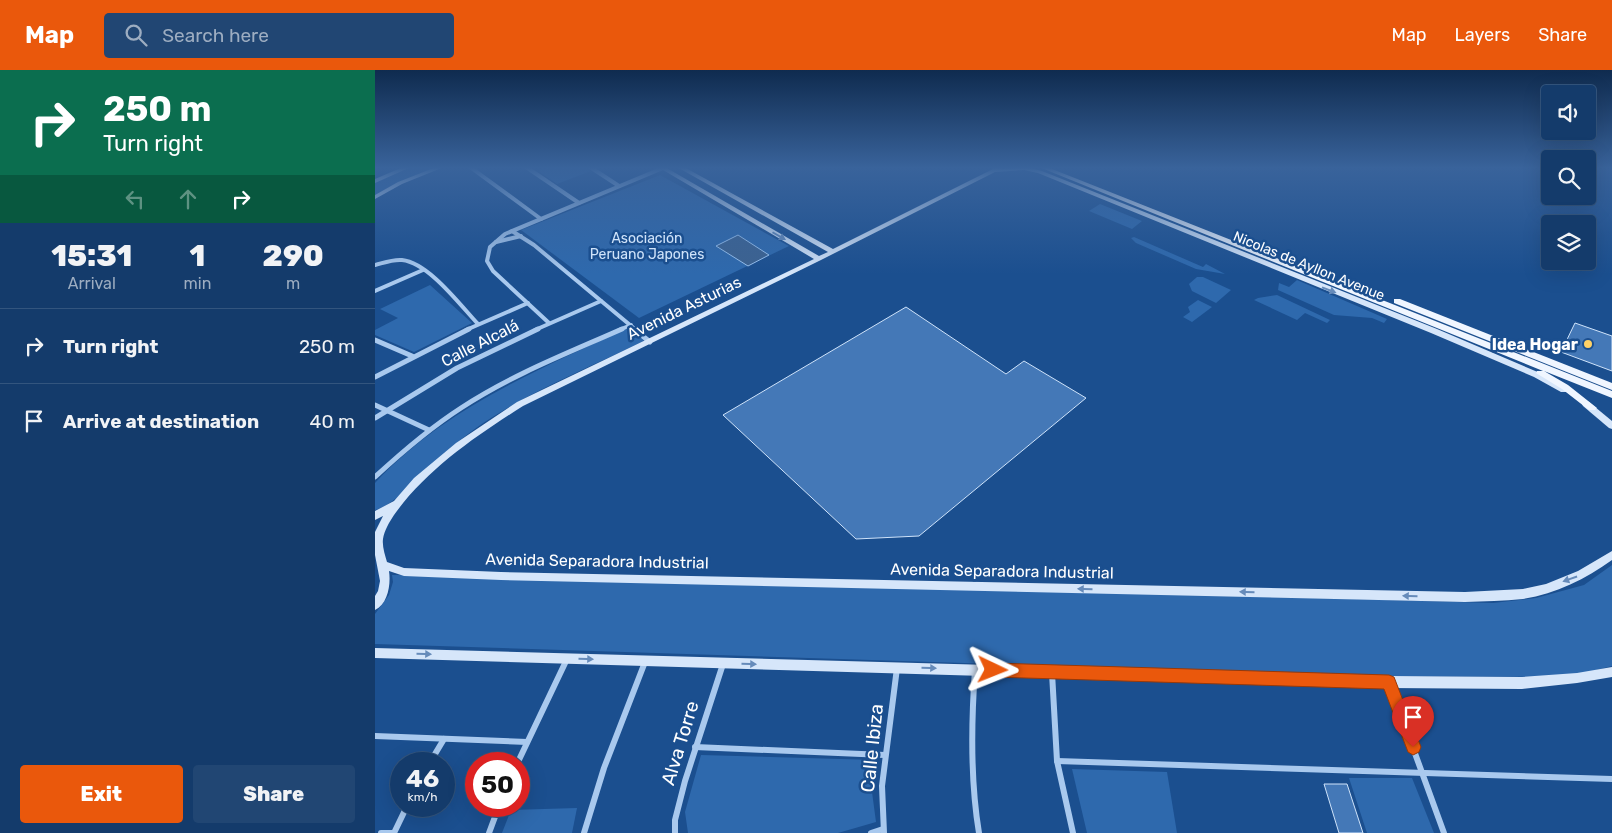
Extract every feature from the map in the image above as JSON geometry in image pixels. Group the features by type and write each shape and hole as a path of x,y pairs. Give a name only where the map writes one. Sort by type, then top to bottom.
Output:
{"main road":[{"path":"722,203 819,259"},
{"path":"744,203 833,252"},
{"name":"Avenida Asturias","path":"376,534 398,502 449,453 483,426 520,404 934,203"},
{"name":"Nicolas de Ayllon Avenue","path":"1131,203 1612,395"},
{"name":"Nicolas de Ayllon Avenue","path":"1146,203 1612,386"},
{"path":"1489,346 1548,377 1592,408 1612,426"},
{"name":"Avenida Asturias","path":"375,516 398,502"},
{"path":"375,606 384,590 386,576 376,534"},
{"name":"Avenida Separadora Industrial","path":"383,565 404,572 501,576 1465,597 1525,594 1576,578 1612,555"},
{"path":"375,653 1389,682 1522,683 1610,675"}],"street":[{"path":"519,203 541,219"},
{"path":"549,323 497,276 489,266 488,250 493,243 505,234 579,203"},
{"name":"Nicolas de Ayllon Avenue","path":"1116,203 1434,331 1550,382 1592,408"},
{"path":"512,231 521,236 631,324 650,342"},
{"path":"493,243 521,236"},
{"path":"375,265 402,260 414,263 478,324"},
{"path":"375,291 423,270"},
{"name":"Calle Alcalá","path":"375,418 454,369 549,323 601,301"},
{"path":"375,377 411,356 528,302"},
{"name":"Avenida Asturias","path":"375,477 429,430 463,407 498,387 631,324"},
{"path":"375,340 411,356"},
{"path":"375,405 429,430"},
{"path":"522,752 567,659"},
{"path":"584,833 590,805 645,661"},
{"name":"Alva Torre","path":"675,833 674,825 678,806 723,663"},
{"name":"Calle Ibiza","path":"884,831 882,786 897,667"},
{"path":"975,670 971,756 975,810 979,833"},
{"path":"1053,672 1057,761 1073,833"},
{"path":"1389,682 1444,833"},
{"path":"375,736 527,742"},
{"path":"436,752 444,739"},
{"path":"695,747 885,754"},
{"path":"1057,761 1612,779"},
{"path":"381,833 394,833 402,817"},
{"path":"489,833 495,817"},
{"path":"871,833 884,831"}],"green space":[{"name":"Asociación Peruano Japones","path":"590,203 710,203 789,246 639,318 521,230"},
{"path":"1100,204 1142,221 1132,229 1089,211"},
{"path":"1134,237 1203,267 1206,264 1225,274 1196,269 1136,243 1131,238"},
{"path":"1197,277 1203,277 1231,290 1216,303 1192,291 1189,284"},
{"path":"1297,280 1387,319 1384,323 1372,318 1334,315 1278,290 1279,283 1289,287"},
{"path":"430,285 472,323 414,352 375,335 375,330 398,318 380,309"},
{"path":"1277,295 1330,320 1327,323 1305,313 1297,320 1254,300"},
{"path":"1198,300 1212,307 1192,322 1183,317 1190,312 1188,307"},
{"path":"629,327 644,341 540,390 490,419 466,435 402,494 375,510 375,483 431,433 462,412 527,375"},
{"path":"1612,565 1612,666 1569,677 1372,676 375,644 375,614 389,595 393,582 392,575 520,576 1493,603 1536,598 1584,585"},
{"path":"701,755 875,760 872,792 876,822 838,833 688,833 685,812"},
{"path":"1072,769 1167,772 1177,833 1087,833"},
{"path":"1349,778 1412,778 1434,833 1367,833"},
{"path":"577,808 572,833 502,833 508,817 530,817 530,809"}],"shaded area":[{"path":"738,235 769,255 748,266 716,246"}],"building":[{"path":"906,307 1006,374 1024,361 1086,398 919,536 856,539 723,415"},
{"name":"Idea Hogar","path":"1575,323 1612,336 1612,371 1561,352"},
{"path":"1324,784 1347,784 1363,833 1339,833"}],"place":[{"name":"Idea Hogar","path":"1588,344"}],"route":[{"path":"993,670 1389,682 1413,747"}]}
